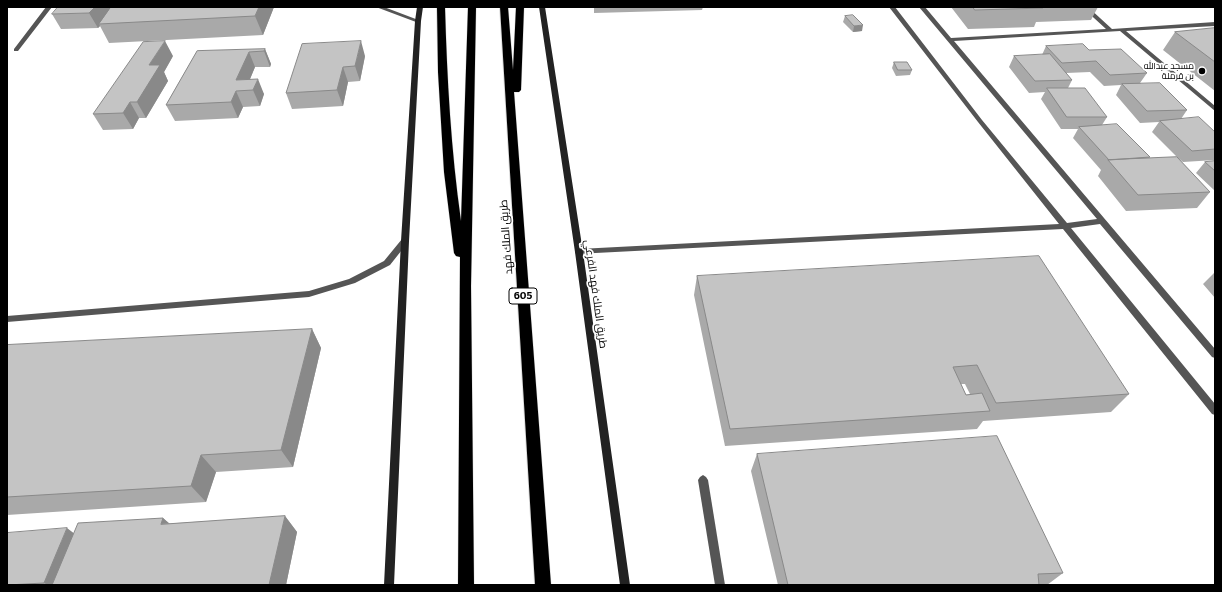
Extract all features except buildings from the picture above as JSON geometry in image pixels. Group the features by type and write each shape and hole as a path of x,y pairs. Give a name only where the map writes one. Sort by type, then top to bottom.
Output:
{"highway":[{"path":"441,7 442,72 449,172 465,286"},
{"path":"466,585 465,286 472,7"},
{"name":"طريق الملك فهد","path":"504,7 543,585"},
{"path":"513,156 520,7"}],"main road":[{"path":"389,585 405,241 420,7"},
{"name":"طريق الملك فهد الفرعي","path":"542,7 579,252 625,585"}],"street":[{"path":"16,50 49,7"},
{"path":"379,7 418,21"},
{"path":"892,7 980,121 1215,411"},
{"path":"922,7 1215,355"},
{"path":"1085,7 1110,30"},
{"path":"950,40 1215,24"},
{"path":"1122,30 1215,109"},
{"path":"579,252 1065,226 1102,221"},
{"path":"7,319 310,294 352,281 387,263 405,241"},
{"path":"702,480 720,585"}],"place":[{"name":"مسجد عبدالله بن قرملة","path":"1202,71"}]}
